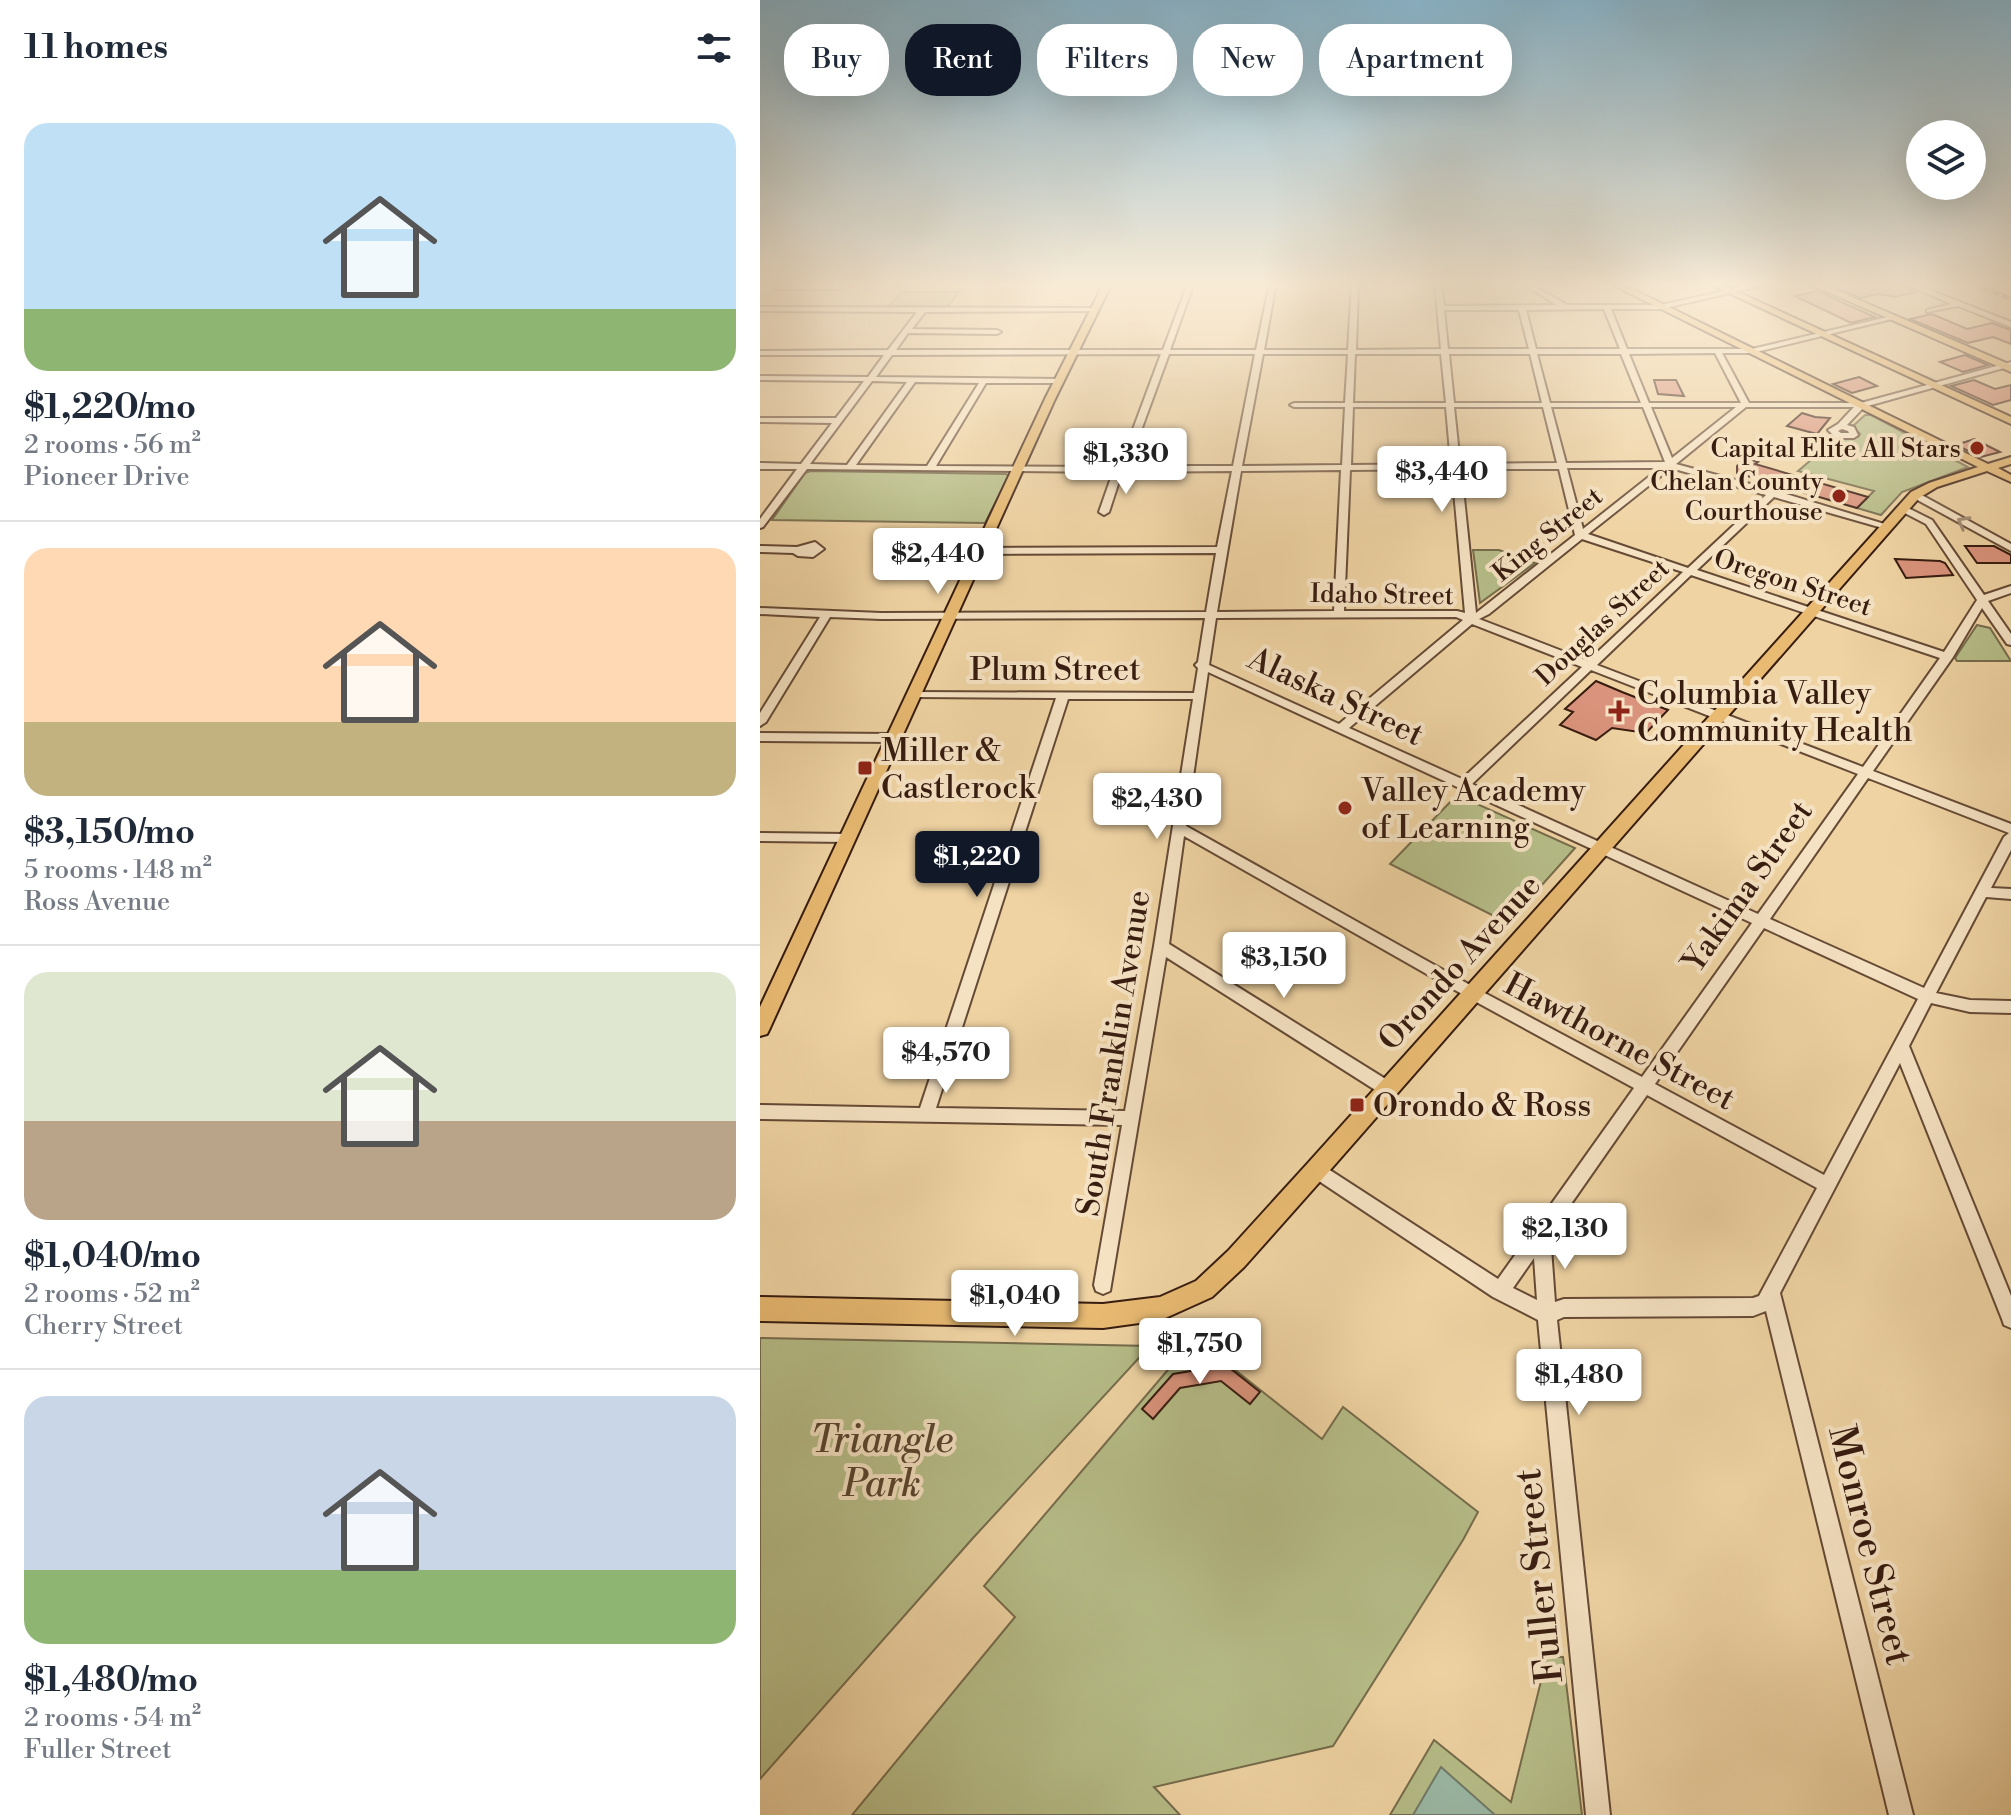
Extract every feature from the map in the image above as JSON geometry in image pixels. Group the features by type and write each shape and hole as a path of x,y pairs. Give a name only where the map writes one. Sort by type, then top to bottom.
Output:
{"main road":[{"path":"760,1028 1065,368"},
{"path":"1786,368 2011,479"},
{"path":"1896,368 2011,421"},
{"name":"Orondo Avenue","path":"760,1309 1103,1316 1161,1308 1204,1289 1236,1259 1386,1088 1474,994 1902,508 1915,495 1933,485 2011,460"}],"street":[{"path":"762,520 878,368"},
{"path":"1104,512 1162,368"},
{"name":"South Franklin Avenue","path":"1103,1285 1161,946 1201,665 1256,368"},
{"path":"1339,614 1351,368"},
{"path":"1446,368 1471,619"},
{"path":"1537,368 1580,535"},
{"path":"1631,368 1670,465"},
{"path":"1726,368 1746,404"},
{"path":"1294,405 1861,405 2006,368"},
{"path":"760,378 1059,381"},
{"path":"850,467 912,380"},
{"path":"930,469 984,380"},
{"name":"King Street","path":"1340,729 1471,619 1485,612 1670,465 1689,446 1746,404"},
{"path":"1841,426 1861,405"},
{"path":"760,420 837,421"},
{"path":"760,466 1017,470 1670,465 1886,526"},
{"name":"Douglas Street","path":"1463,785 1773,493"},
{"path":"1915,495 1929,522 2011,642"},
{"path":"1915,495 2011,548"},
{"path":"1902,508 1929,522"},
{"name":"Oregon Street","path":"1580,535 1947,657"},
{"path":"760,549 798,550"},
{"path":"893,549 900,562 904,563 977,557 1221,550"},
{"path":"1982,600 2011,589"},
{"name":"Yakima Street","path":"1500,1291 1947,657 1982,600"},
{"name":"Idaho Street","path":"760,611 950,616 1457,614 2011,829"},
{"path":"760,722 827,614"},
{"name":"Alaska Street","path":"1201,665 1928,997 1970,1006 2011,1007"},
{"name":"Plum Street","path":"914,694 1197,696"},
{"path":"926,1115 1063,695"},
{"path":"760,737 894,738"},
{"name":"Hawthorne Street","path":"1178,827 1474,994 1827,1185"},
{"path":"760,837 848,838"},
{"path":"1547,1315 1554,1310 1574,1308 1753,1307 1766,1302 2011,837"},
{"path":"1982,892 2011,894"},
{"path":"1161,946 1386,1088"},
{"path":"1902,1048 2011,1319"},
{"path":"760,1112 1131,1118"},
{"path":"1316,1170 1500,1291 1547,1315"},
{"path":"1541,1230 1547,1315"},
{"name":"Monroe Street","path":"1771,1293 1901,1815"},
{"name":"Fuller Street","path":"1547,1315 1598,1815"}],"green space":[{"path":"1865,415 1871,415 1968,467 1902,492 1881,515 1857,508 1874,491 1798,471 1837,438 1858,437 1860,434 1852,427"},
{"path":"805,473 1009,476 985,523 772,520"},
{"path":"1473,550 1499,550 1535,563 1480,603"},
{"path":"1977,625 1990,628 2011,661 1957,661 1955,658"},
{"path":"1457,795 1575,848 1508,923 1390,864"},
{"name":"Triangle Park","path":"760,1338 1150,1346 973,1538 760,1779"},
{"path":"1195,1338 1322,1439 1343,1407 1478,1512 1333,1746 1154,1787 1180,1815 852,1815 1015,1617 984,1586"},
{"path":"1547,1657 1563,1657 1582,1815 1390,1815 1434,1740 1511,1802"}],"shaded area":[{"path":"1441,1767 1495,1815 1413,1815"}],"building":[{"path":"1953,368 1978,368 1963,372"},
{"path":"1859,377 1877,386 1852,393 1833,384"},
{"path":"1654,380 1676,380 1684,396 1658,394"},
{"path":"1974,380 1995,389 2011,385 2011,400 1993,405 1951,386"},
{"path":"1802,413 1830,418 1817,434 1787,426"},
{"name":"Capital Elite All Stars","path":"1974,439 2000,452 1981,457 1956,445"},
{"path":"1747,458 1758,462 1755,464 1868,497 1857,508 1737,473 1737,466"},
{"path":"1965,546 1994,546 2011,555 2011,563 1977,563"},
{"path":"1895,559 1940,561 1953,575 1906,578"},
{"name":"Columbia Valley Community Health","path":"1596,681 1668,710 1646,733 1612,728 1596,740 1560,725 1573,712 1565,709"},
{"path":"1226,1365 1260,1392 1250,1404 1221,1381 1180,1388 1153,1419 1142,1409 1173,1374"}],"place":[{"name":"Capital Elite All Stars","path":"1977,448"},
{"name":"Chelan County Courthouse","path":"1839,496"},
{"name":"Columbia Valley Community Health","path":"1619,711"},
{"name":"Miller & Castlerock","path":"865,768"},
{"name":"Valley Academy of Learning","path":"1345,808"},
{"name":"Orondo & Ross","path":"1357,1105"}]}
